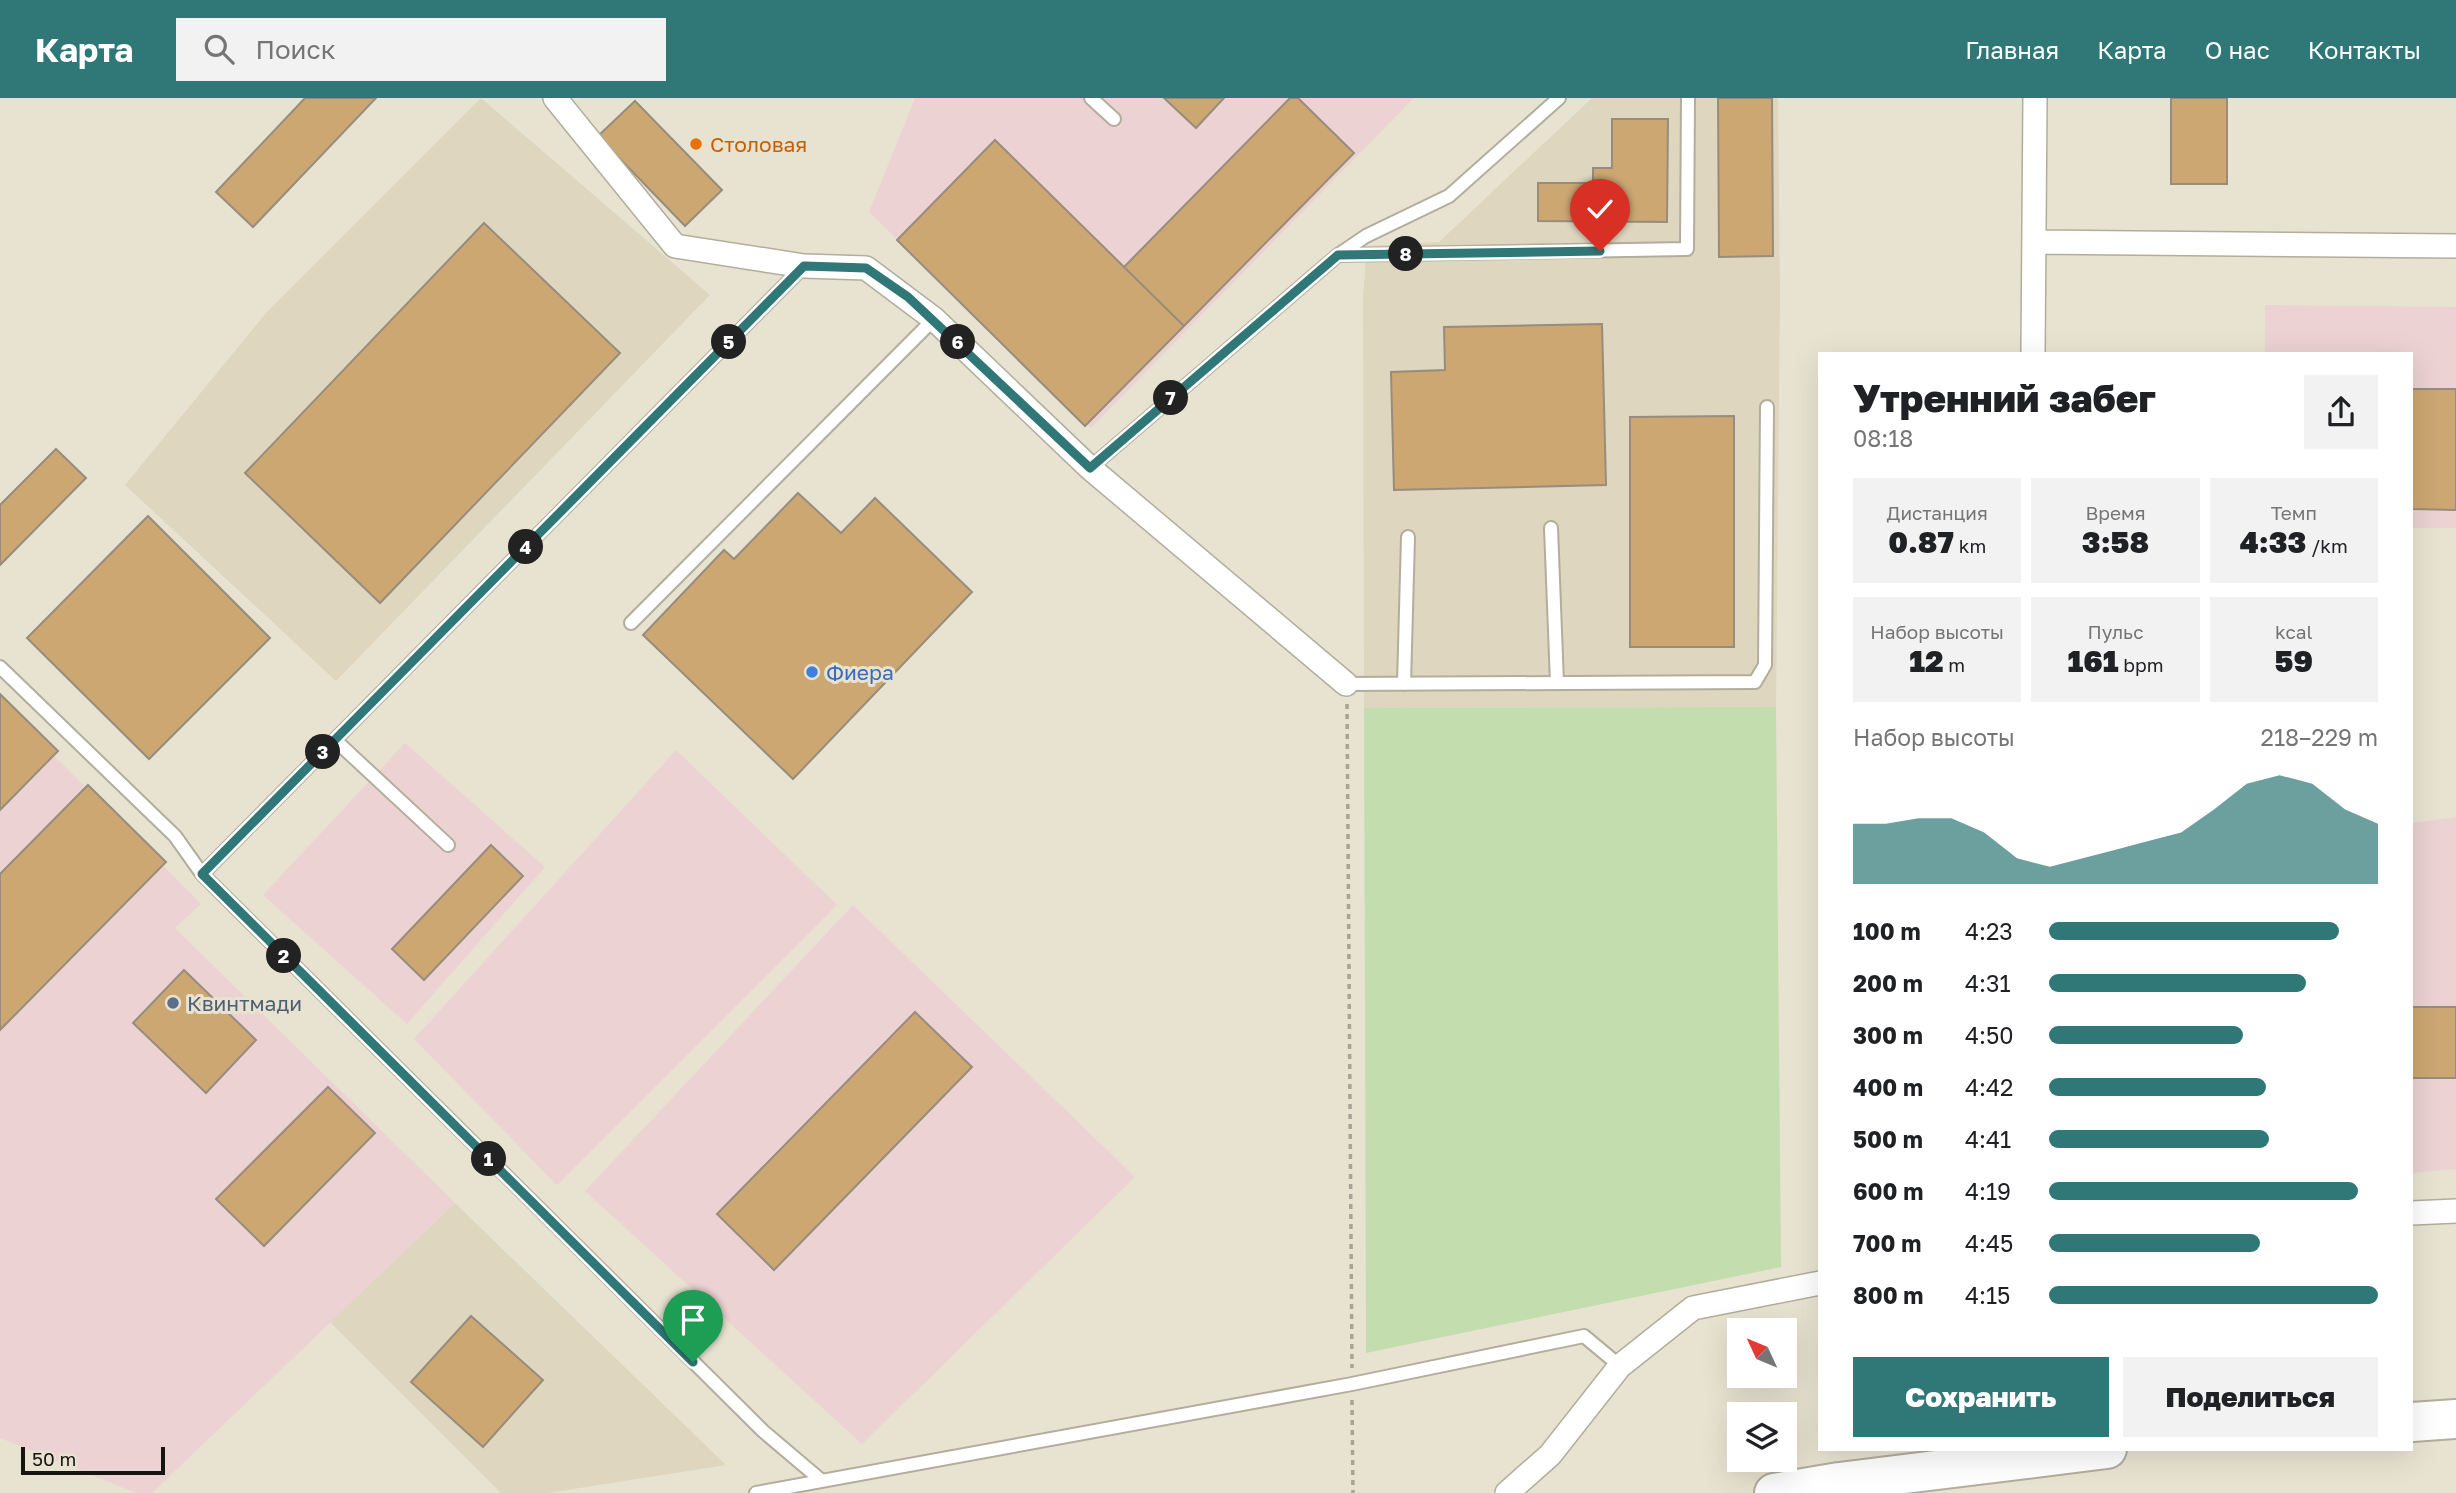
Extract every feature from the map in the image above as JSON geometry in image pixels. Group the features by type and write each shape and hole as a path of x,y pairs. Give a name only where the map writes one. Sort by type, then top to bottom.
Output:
{"highway":[{"path":"2413,1422 2456,1419"},
{"path":"1774,1493 1839,1482 2091,1451"}],"street":[{"path":"555,98 676,246 804,266 866,268 934,319 1090,468 1346,684"},
{"path":"2033,352 2035,98"},
{"path":"2034,242 2456,246"},
{"path":"2413,1213 2456,1211"},
{"path":"1507,1493 1550,1455 1620,1366 1693,1308 1818,1283"}],"lane":[{"path":"1091,98 1114,119"},
{"path":"1090,468 1338,255 1366,236 1449,196 1559,98"},
{"path":"1338,255 1687,249 1688,98"},
{"path":"202,874 804,266"},
{"path":"631,623 934,319"},
{"path":"1346,684 1755,682 1765,665 1767,407"},
{"path":"1551,528 1557,683"},
{"path":"1404,684 1408,537"},
{"path":"0,667 175,836 202,874 763,1431 822,1481"},
{"path":"335,740 447,845"},
{"path":"755,1493 1352,1384 1584,1336 1620,1366"}],"path":[{"path":"1346,684 1353,1492"}],"shaded area":[{"path":"481,98 710,295 336,681 125,485 266,313"},
{"path":"915,98 1414,98 1091,428 869,212"},
{"path":"1592,98 1778,98 1780,293 1776,707 1364,708 1363,297 1367,246 1439,242"},
{"path":"2265,305 2456,307 2456,528 2413,528 2413,352 2265,352"},
{"path":"0,701 201,904 175,928 455,1203 152,1493 136,1493 0,1438"},
{"path":"405,743 545,867 407,1024 263,895"},
{"path":"676,750 837,905 557,1185 414,1039"},
{"path":"2456,817 2456,1169 2413,1173 2413,823"},
{"path":"853,905 1135,1177 862,1444 585,1191"},
{"path":"455,1203 726,1465 548,1493 501,1493 330,1322"}],"green space":[{"path":"1776,707 1781,1267 1366,1353 1364,708"}],"building":[{"path":"305,98 376,98 253,227 216,192"},
{"path":"1164,98 1224,98 1196,128"},
{"path":"1290,98 1298,98 1354,153 1184,326 1124,267"},
{"path":"1718,98 1772,98 1773,256 1719,257"},
{"path":"2171,98 2227,98 2227,184 2171,184"},
{"path":"635,101 722,190 685,226 598,136"},
{"path":"1612,119 1668,119 1667,222 1538,221 1538,183 1593,183 1593,168 1612,168"},
{"path":"995,140 1184,326 1085,426 897,240"},
{"path":"484,223 620,353 380,603 245,473"},
{"path":"1602,324 1606,485 1394,490 1391,372 1445,370 1444,327"},
{"path":"2413,389 2456,389 2456,510 2413,509"},
{"path":"1734,416 1734,647 1630,647 1630,417"},
{"path":"56,449 86,478 0,565 0,505"},
{"path":"798,493 841,533 875,498 972,592 793,779 643,635 724,550 734,559"},
{"path":"148,516 270,638 149,759 27,638"},
{"path":"0,694 58,751 0,810"},
{"path":"88,785 166,862 0,1030 0,874"},
{"path":"491,845 523,876 424,980 392,949"},
{"path":"184,970 256,1040 206,1093 133,1023"},
{"path":"2413,1007 2456,1007 2456,1078 2413,1078"},
{"path":"915,1012 972,1067 774,1270 717,1214"},
{"path":"328,1087 375,1133 264,1246 216,1199"},
{"path":"471,1316 543,1380 483,1447 411,1382"}],"place":[{"name":"Столовая","path":"696,144"},
{"name":"Фиера","path":"812,672"},
{"name":"Квинтмади","path":"173,1003"}],"route":[{"path":"693,1362 202,874 804,266 866,268 908,297 1090,468 1338,255 1600,251"}]}
